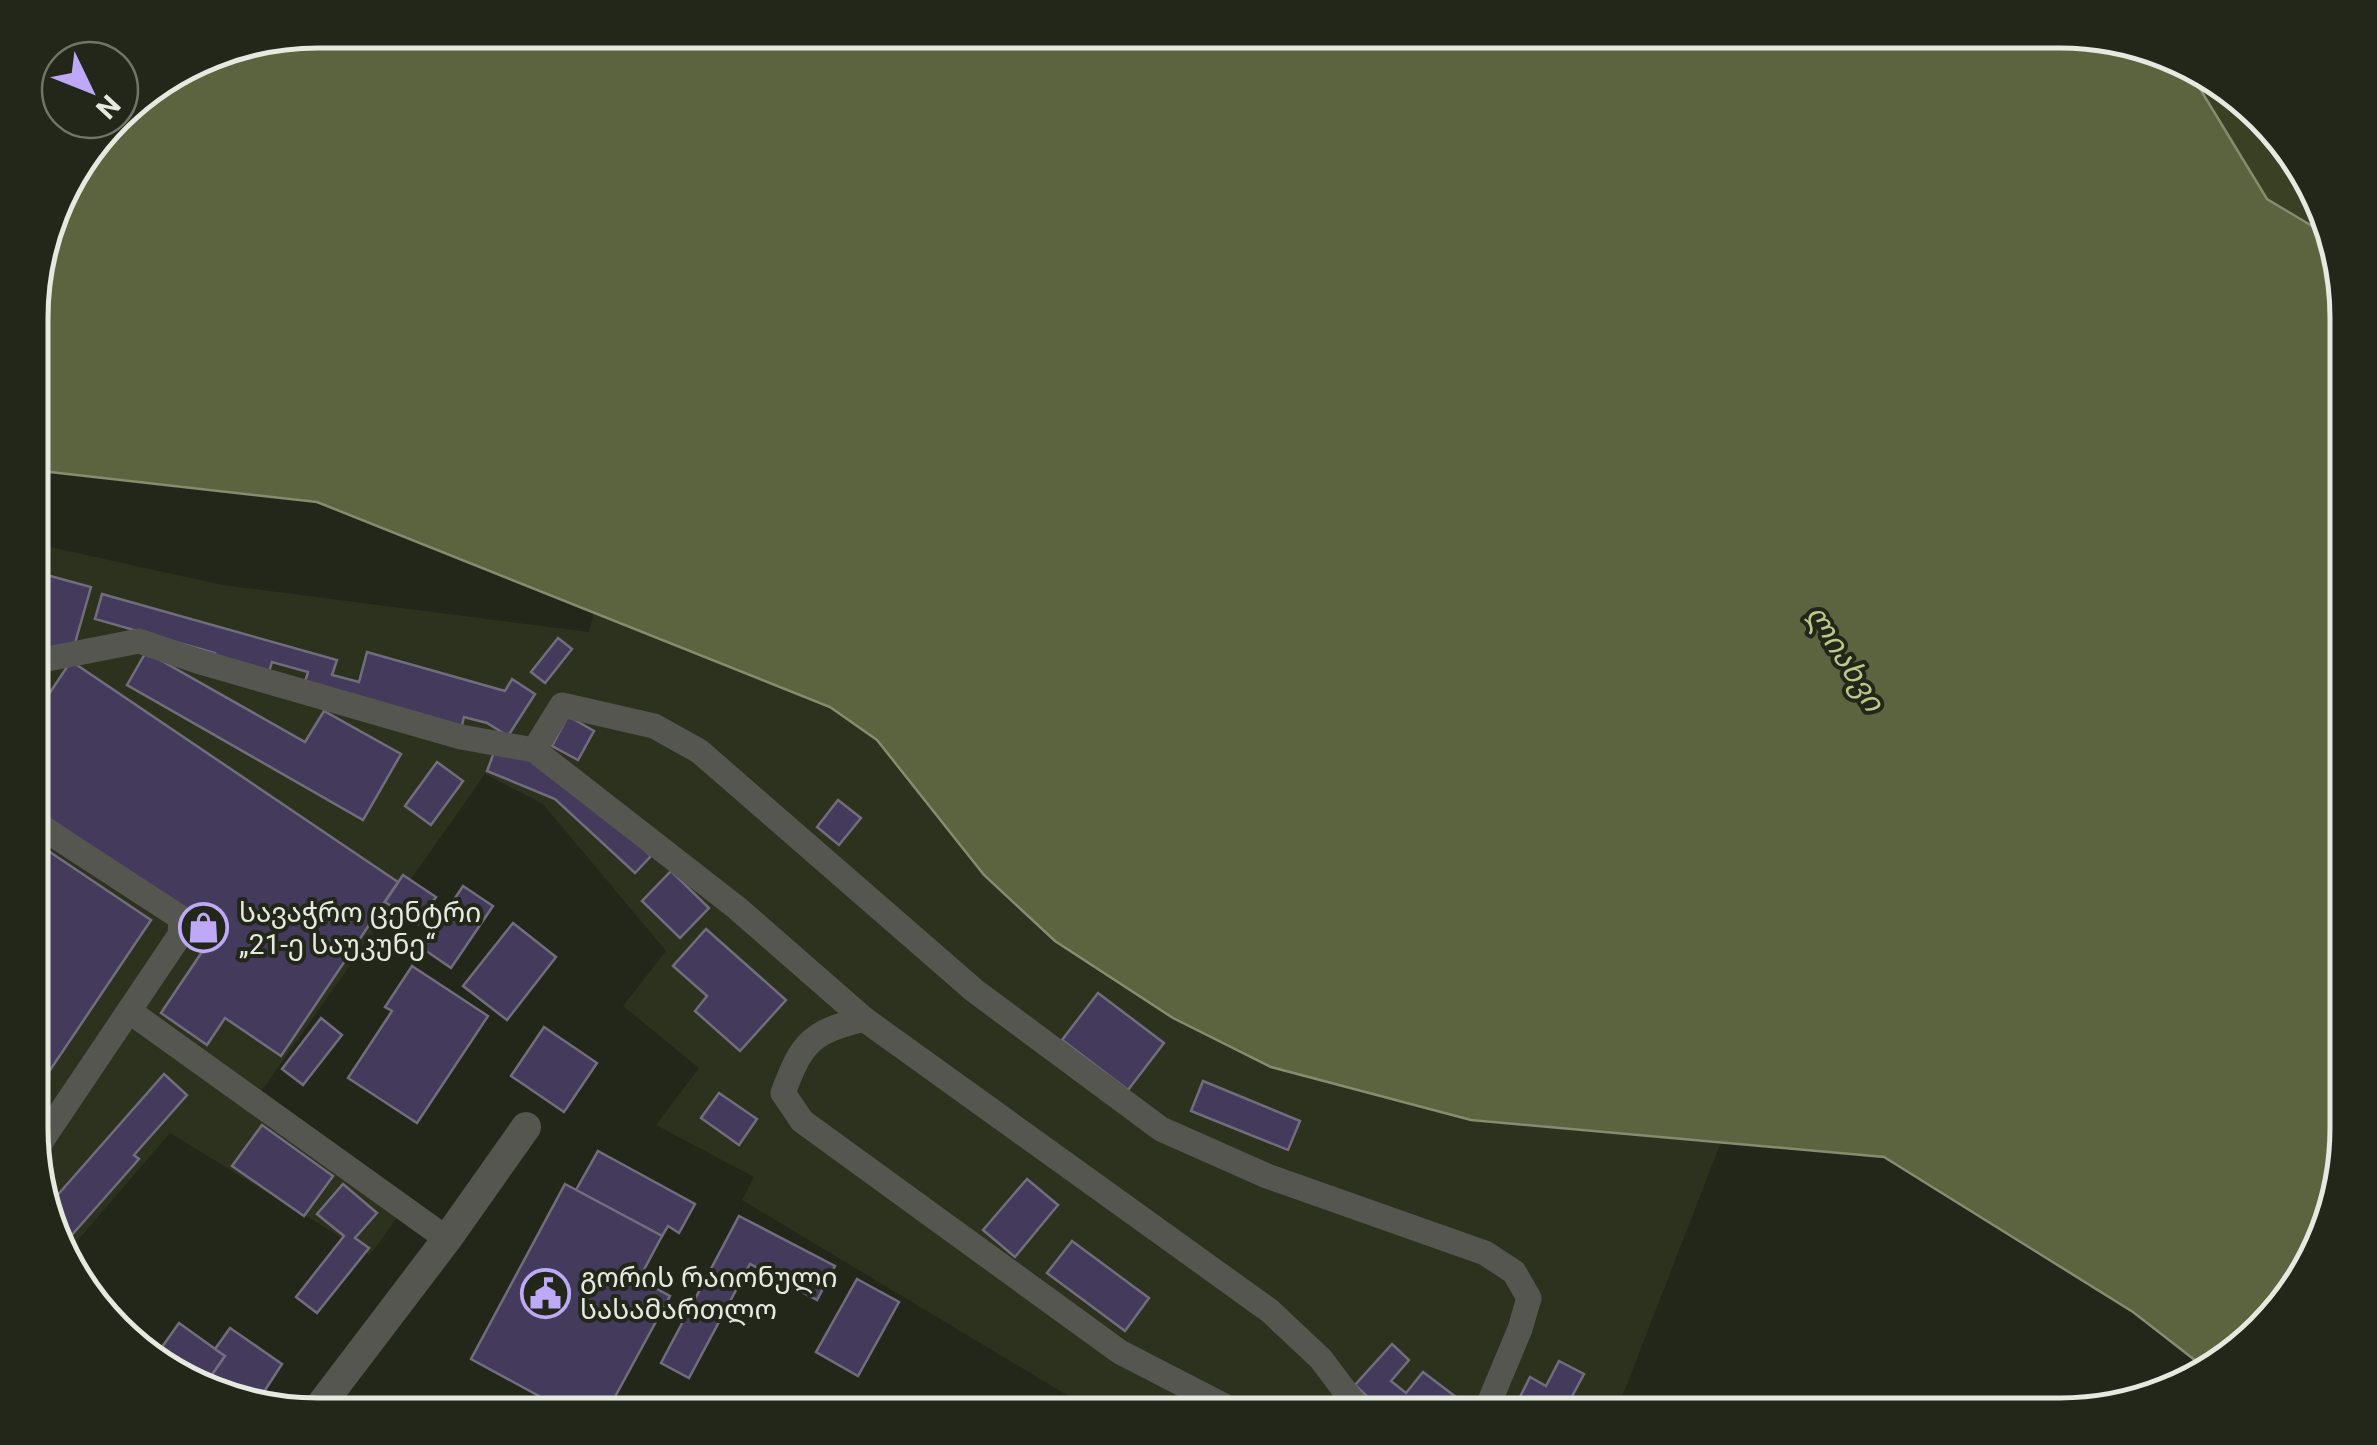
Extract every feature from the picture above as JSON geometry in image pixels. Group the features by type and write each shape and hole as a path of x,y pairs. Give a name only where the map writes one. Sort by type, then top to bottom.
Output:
{"street":[{"path":"326,1398 526,1128"}],"lane":[{"path":"48,659 139,641 442,732 534,750 737,908 864,1019 1270,1311 1321,1359 1350,1397"},
{"path":"534,750 562,706 654,726 699,752 974,990 1161,1128 1267,1176 1485,1253 1514,1272 1529,1298 1491,1397"},
{"path":"48,831 180,918 180,935 48,1131"},
{"path":"129,1011 447,1239"},
{"path":"864,1019 825,1029 797,1056 783,1093 802,1120 1120,1352 1208,1397"}],"shaded area":[{"path":"2199,87 2224,103 2274,153 2302,198 2313,227 2267,199"},
{"path":"48,547 222,585 589,632 594,613 830,707 877,740 984,875 1173,1018 1271,1067 1471,1120 1721,1142 1622,1397 1071,1398 742,1200 754,1177 656,1125 699,1068 623,1006 666,951 543,804 485,774 248,1110 397,1218 370,1255 170,1133 74,1245 57,1197 48,1128"}],"water":[{"name":"ლიახვი","path":"318,48 2060,48 2095,50 2163,68 2199,87 2267,199 2313,227 2329,300 2329,1145 2315,1214 2302,1247 2274,1292 2224,1342 2195,1360 2133,1312 1884,1157 1471,1120 1271,1067 1173,1018 1055,941 984,875 877,740 830,707 317,502 48,471 50,282 68,214 93,167 114,140 140,140 140,114 182,84 248,57"}],"building":[{"path":"48,575 91,587 75,643 48,651"},
{"path":"102,594 337,660 332,675 359,682 367,652 505,691 512,679 535,694 508,736 487,723 464,717 461,729 304,685 308,672 272,662 268,675 213,660 215,653 95,619"},
{"path":"558,638 572,649 545,683 531,672"},
{"path":"146,652 305,742 324,711 401,754 363,820 127,685"},
{"path":"71,661 398,882 281,1056 225,1018 207,1045 161,1013 216,931 48,818 48,696"},
{"path":"568,716 594,731 578,760 552,746"},
{"path":"496,747 565,775 651,856 635,873 555,799 487,771"},
{"path":"437,762 463,781 431,825 405,806"},
{"path":"838,800 861,818 839,845 817,827"},
{"path":"48,851 151,920 48,1073"},
{"path":"671,871 709,908 680,938 642,901"},
{"path":"403,875 436,897 418,924 385,902"},
{"path":"463,886 493,906 451,968 422,948"},
{"path":"513,923 556,957 507,1020 463,986"},
{"path":"706,929 786,1000 740,1051 695,1011 707,996 673,966"},
{"path":"412,966 488,1016 417,1123 348,1078 392,1011 385,1007"},
{"path":"1098,993 1164,1043 1128,1090 1062,1040"},
{"path":"321,1018 342,1035 303,1085 282,1069"},
{"path":"544,1027 597,1063 564,1112 511,1076"},
{"path":"164,1074 187,1095 134,1155 139,1159 70,1237 57,1196"},
{"path":"1203,1081 1300,1121 1288,1150 1191,1111"},
{"path":"719,1093 757,1119 739,1145 701,1118"},
{"path":"262,1125 333,1176 304,1216 232,1166"},
{"path":"598,1151 695,1204 679,1233 668,1226 662,1236 576,1190"},
{"path":"1027,1179 1058,1205 1015,1257 983,1230"},
{"path":"343,1184 377,1213 355,1238 369,1248 317,1313 296,1297 344,1236 317,1214"},
{"path":"565,1184 662,1236 639,1279 670,1296 614,1398 542,1398 471,1359"},
{"path":"739,1216 835,1266 817,1300 750,1264 689,1378 661,1363"},
{"path":"1072,1241 1149,1298 1125,1331 1047,1273"},
{"path":"857,1279 899,1302 858,1376 816,1352"},
{"path":"179,1323 225,1356 211,1376 162,1348"},
{"path":"230,1328 282,1364 264,1391 248,1388 211,1376 225,1356 215,1349"},
{"path":"1392,1344 1409,1360 1391,1381 1406,1393 1423,1372 1457,1397 1368,1397 1355,1385"},
{"path":"1559,1361 1584,1374 1572,1397 1520,1397 1530,1377 1546,1386"}],"place":[{"name":"სავაჭრო ცენტრი „21-ე საუკუნე“","path":"204,928"},
{"name":"გორის რაიონული სასამართლო","path":"545,1293"}]}
